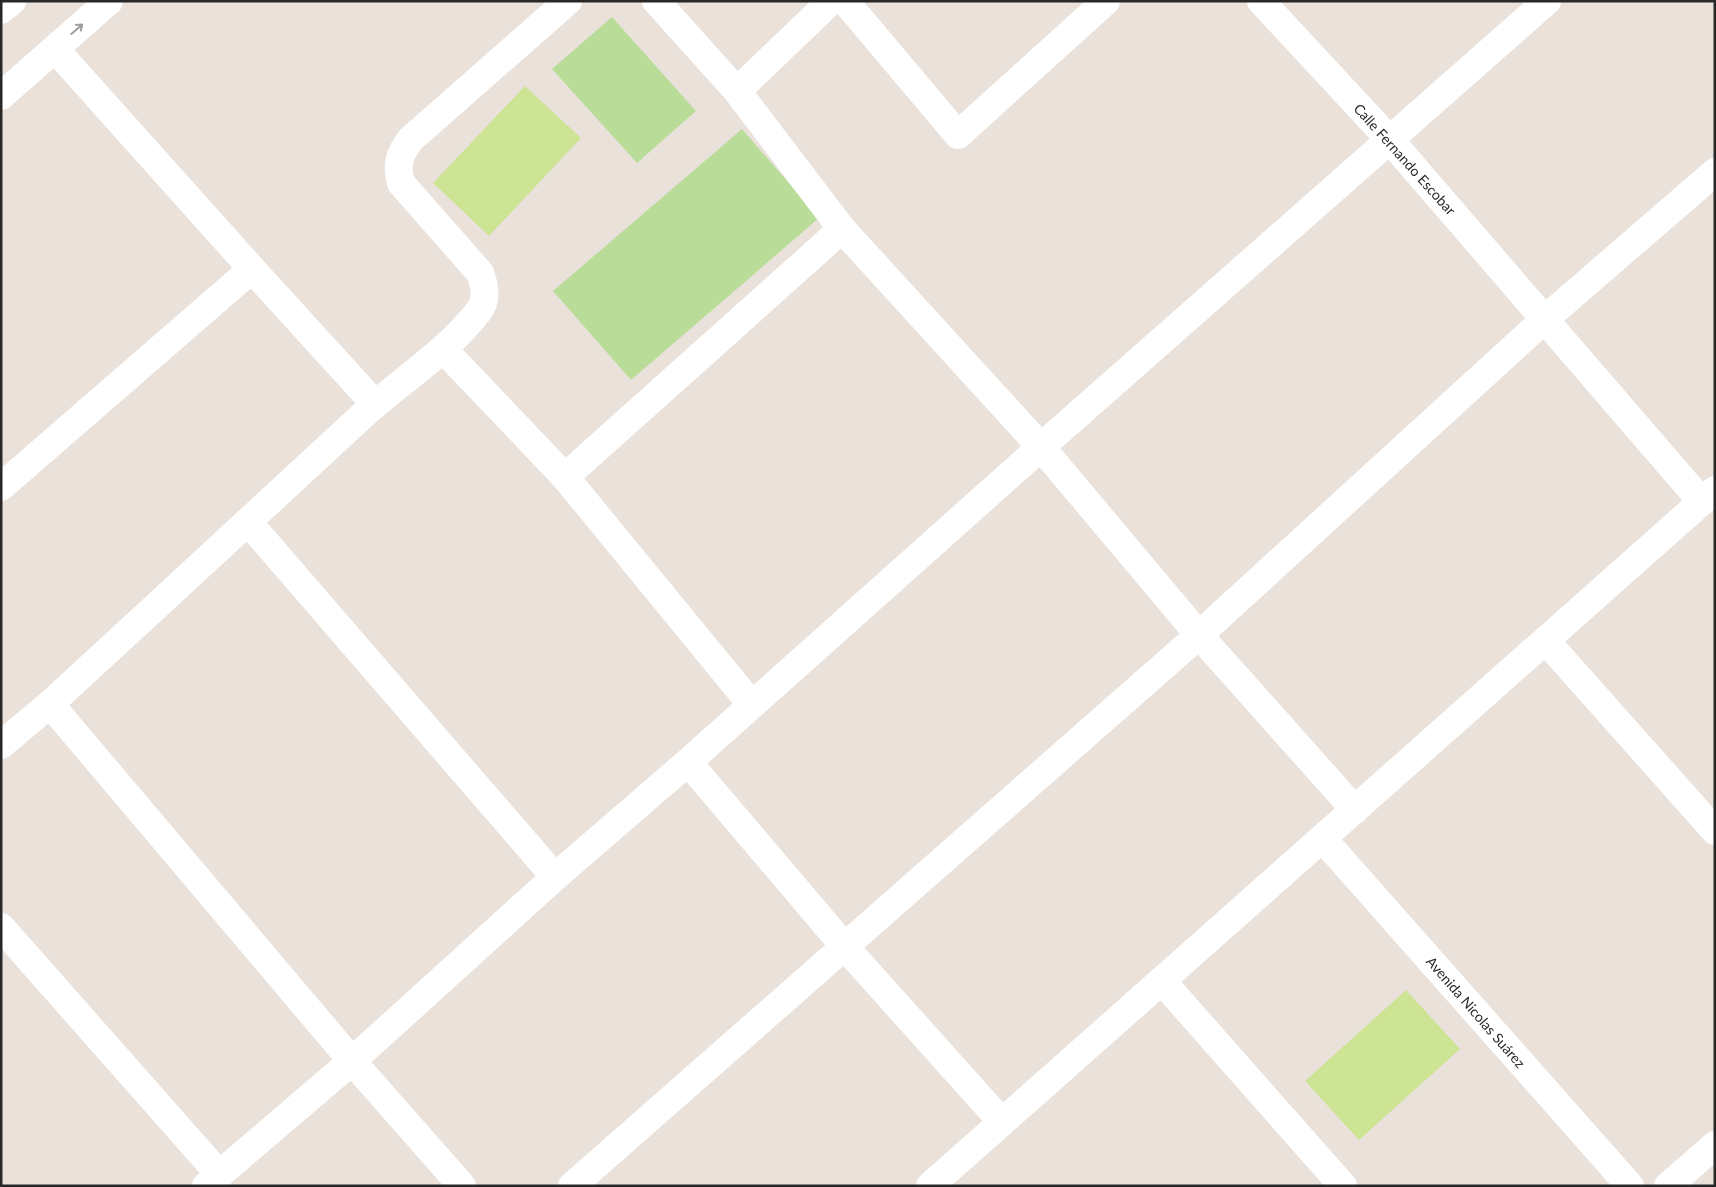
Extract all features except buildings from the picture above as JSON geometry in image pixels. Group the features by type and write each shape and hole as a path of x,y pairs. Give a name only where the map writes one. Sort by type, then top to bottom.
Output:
{"street":[{"path":"1,10 12,1"},
{"path":"2,92 55,49 109,1"},
{"path":"1,745 50,704 375,404 443,349 479,312 485,296 484,284 480,273 401,183 398,172 399,160 403,149 411,139 568,1"},
{"path":"656,1 737,90 842,229 1041,447 1200,635 1356,810"},
{"path":"737,90 831,1"},
{"path":"845,1 958,135 1106,1"},
{"name":"Calle Fernando Escobar","path":"1261,1 1390,140 1546,319 1708,496"},
{"path":"1,927 213,1180 352,1060 555,877 688,762 1041,447 1547,1"},
{"path":"55,49 375,404"},
{"path":"572,1186 1200,635 1546,319 1715,172"},
{"path":"565,477 842,229"},
{"path":"1,487 252,269"},
{"path":"443,349 565,477 752,705"},
{"path":"931,1185 1708,496"},
{"path":"248,522 555,877"},
{"path":"1546,640 1715,831"},
{"path":"50,704 352,1060 462,1186"},
{"path":"688,762 845,947 1002,1122"},
{"name":"Avenida Nicolas Suárez","path":"1323,839 1630,1186"},
{"path":"1162,981 1343,1186"},
{"path":"1668,1186 1711,1157"}],"green space":[{"path":"612,17 696,111 637,163 552,69"},
{"path":"525,86 581,138 489,236 433,183"},
{"path":"742,129 819,218 631,380 553,291"},
{"path":"1406,990 1460,1049 1359,1140 1305,1081"}]}
